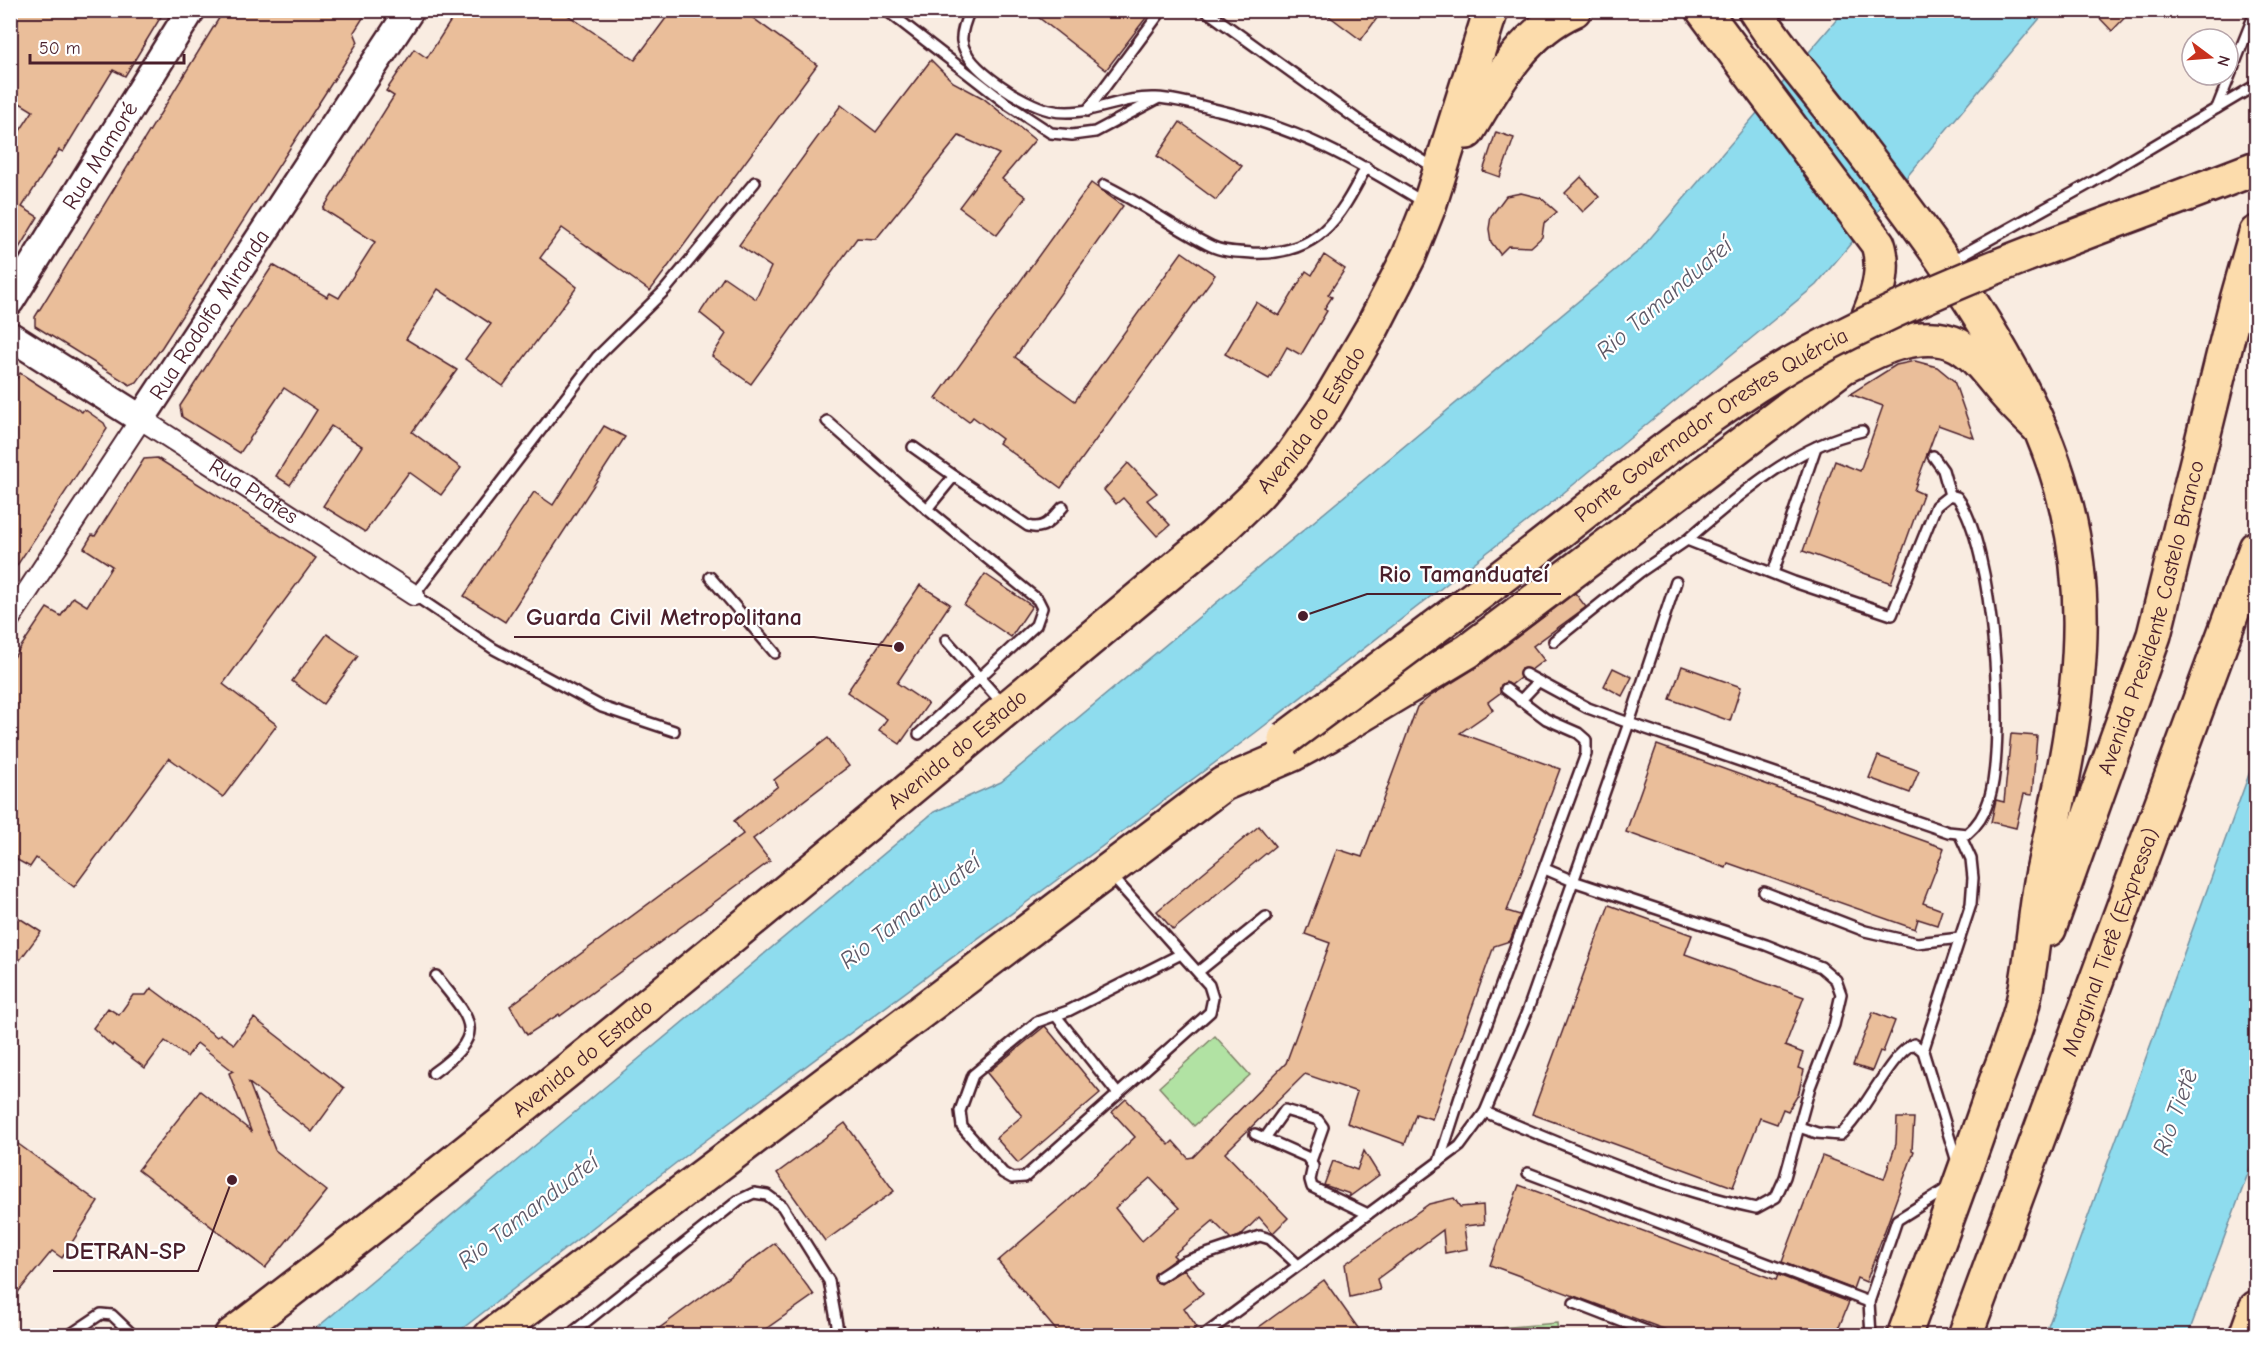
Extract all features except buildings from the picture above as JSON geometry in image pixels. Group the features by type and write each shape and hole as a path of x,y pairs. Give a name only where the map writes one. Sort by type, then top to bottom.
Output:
{"highway":[{"name":"Avenida do Estado","path":"231,1335 574,1063 1213,537 1258,494 1293,454 1325,408 1372,328 1409,256 1442,172 1491,10"},
{"path":"1442,172 1495,87 1528,41 1557,18 1574,10"},
{"path":"1756,13 1945,264 1998,346 2040,429 2061,486 2074,539 2081,630 2078,692 2072,736 2034,916 2025,995 1962,1180 1904,1335"},
{"path":"1704,19 1878,244 1882,258 1878,287 1862,331 1843,367"},
{"name":"Ponte Governador Orestes Quércia","path":"1223,784 1512,569 1624,481 1721,410 1787,366 1855,329 1931,294 2256,168"},
{"name":"Avenida Presidente Castelo Branco","path":"2025,995 2154,635 2256,233"},
{"path":"491,1335 1108,873 1223,784 1293,754 1481,647 1843,367 1896,343 1929,338 1949,341 1973,353 2007,395 2040,429"},
{"name":"Marginal Tietê (Expressa)","path":"1965,1335 2256,548"},
{"path":"2246,1335 2256,1308"}],"street":[{"name":"Rua Mamoré","path":"10,301 191,10"},
{"name":"Rua Rodolfo Miranda","path":"10,618 410,10"},
{"name":"Rua Prates","path":"10,336 414,595"}],"lane":[{"path":"886,10 1007,104 1051,133 1072,135 1095,132 1159,98"},
{"path":"970,10 962,40 967,53 983,72 1014,94 1048,110 1073,113 1133,98 1159,98 1284,128 1366,167 1429,206"},
{"path":"1087,111 1162,10"},
{"path":"1204,10 1362,123 1442,172"},
{"path":"2216,109 2256,10"},
{"path":"1945,264 2091,183 2256,85"},
{"path":"1104,185 1214,248 1268,253 1309,243 1323,232 1333,222 1366,167"},
{"path":"414,595 597,357 665,290 755,182"},
{"path":"827,421 927,509 1038,600 1042,608 1036,625 919,734"},
{"path":"1554,641 1640,572 1687,540 1775,471 1835,436 1862,430"},
{"path":"913,447 1028,526 1037,529 1046,526 1063,507"},
{"path":"1773,573 1816,447"},
{"path":"1525,674 1588,708 1629,723 1960,835 1967,834 1981,820 1989,800 1995,754 1997,701 1991,615 1970,525 1962,504 1950,495 1943,470 1933,456"},
{"path":"927,509 954,476"},
{"path":"1687,540 1892,615 1936,506 1950,495"},
{"path":"710,577 775,653"},
{"path":"1203,1335 1460,1146 1485,1112 1527,1012 1676,582"},
{"name":"Rua Prates","path":"414,595 494,649 602,707 674,731"},
{"path":"946,640 1006,708"},
{"path":"1520,701 1538,682"},
{"path":"1439,1162 1460,1097 1586,754 1586,740 1578,733 1546,719 1506,689"},
{"path":"1870,1335 1869,1302 1897,1220 1962,1180 1923,1051 1971,904 1973,878 1971,859 1960,835"},
{"path":"1485,1112 1591,1157 1702,1194 1756,1208 1776,1197 1785,1177 1810,1087 1834,1025 1841,994 1836,980 1821,967 1766,945 1573,881 1545,869"},
{"path":"1108,873 1209,985 1213,998 1210,1012 1025,1177 1012,1178 1003,1173 962,1127 960,1111 973,1075 1037,1022 1056,1016 1181,954"},
{"path":"1764,892 1875,933 1917,943 1960,938"},
{"path":"1198,972 1266,917"},
{"path":"433,1073 456,1054 469,1038 471,1030 462,1008 436,976"},
{"path":"1056,1016 1119,1094"},
{"path":"1799,1127 1817,1133 1840,1135 1856,1120 1908,1046 1914,1044 1923,1051"},
{"path":"1265,1138 1285,1110 1318,1120 1323,1127 1311,1161 1312,1187 1368,1214"},
{"path":"1255,1134 1311,1161"},
{"path":"1528,1173 1869,1302"},
{"path":"568,1335 739,1200 754,1193 767,1195 782,1206 829,1281 839,1335"},
{"path":"1160,1277 1183,1262 1260,1236 1270,1239 1298,1265"},
{"path":"1574,1303 1659,1335"},
{"path":"68,1335 101,1314 111,1316 134,1335"}],"green space":[{"path":"1215,1036 1250,1075 1194,1126 1159,1087"},
{"path":"1557,1323 1558,1335 1490,1335 1489,1329"}],"water":[{"name":"Rio Tamanduateí","path":"1844,11 2046,11 1816,285 1556,499 1255,733 694,1149 454,1335 307,1336 934,812 1001,782 1641,249"},
{"name":"Rio Tietê","path":"2256,755 2256,1152 2188,1335 2045,1335"}],"place":[{"name":"Rio Tamanduateí","path":"1303,616"},
{"name":"Guarda Civil Metropolitana","path":"899,647"},
{"name":"DETRAN-SP","path":"232,1180"}]}
